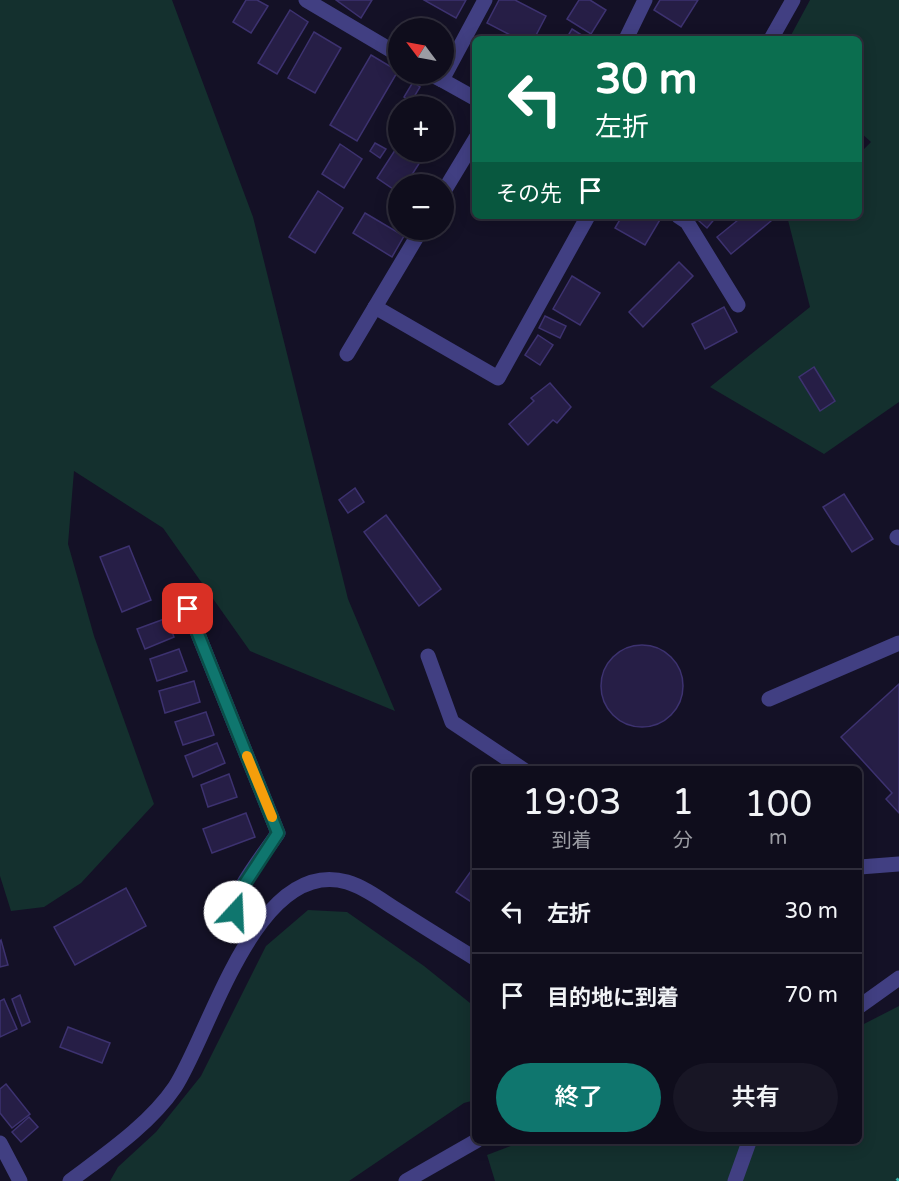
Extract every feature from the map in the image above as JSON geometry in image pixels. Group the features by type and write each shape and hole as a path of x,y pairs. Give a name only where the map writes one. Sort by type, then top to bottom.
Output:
{"street":[{"path":"454,49 485,0"},
{"path":"627,36 645,0"},
{"path":"773,36 794,0"},
{"path":"313,2 388,48"},
{"path":"449,84 472,97"},
{"path":"454,174 472,145"},
{"path":"375,307 498,378 586,219"},
{"path":"682,219 687,222 738,304"},
{"path":"347,354 415,240"},
{"path":"188,609 278,833 236,897 235,912 241,923 253,932"},
{"path":"769,699 899,643"},
{"path":"428,656 452,722 518,766"},
{"path":"862,867 899,864"},
{"path":"70,1181 148,1117 175,1086 225,979 253,932 280,904 304,884 325,880 346,882 367,891 472,957"},
{"path":"862,1005 899,978"},
{"path":"0,1143 20,1181"},
{"path":"406,1181 472,1143"},
{"path":"735,1181 748,1144"}],"green space":[{"path":"0,0 172,0 253,217 348,599 395,711 250,651 163,528 74,471 68,544 94,636 154,804 81,883 44,907 11,911 0,876"},
{"path":"810,0 899,0 899,402 824,454 710,387 810,307 788,220 862,219 862,151 871,142 862,134 862,36 791,36"},
{"path":"308,910 347,912 424,966 472,1005 472,1101 464,1103 349,1181 110,1181 118,1167 156,1132 201,1076 266,946"},
{"path":"899,1006 899,1181 495,1181 487,1155 516,1144 862,1144 862,1025"}],"building":[{"path":"246,0 257,0 268,6 251,33 233,22"},
{"path":"336,0 372,0 361,18"},
{"path":"424,0 466,0 456,18"},
{"path":"499,0 515,0 546,16 536,36 512,36 487,23"},
{"path":"579,0 590,0 606,10 591,34 567,19"},
{"path":"660,0 698,0 681,27 654,10"},
{"path":"290,10 308,22 277,74 258,63"},
{"path":"572,29 583,36 568,36"},
{"path":"314,32 341,48 315,93 288,78"},
{"path":"371,55 388,65 388,84 390,84 357,141 330,125"},
{"path":"412,84 420,87 415,96 405,96"},
{"path":"375,143 386,149 380,158 370,151"},
{"path":"340,144 362,159 344,188 322,174"},
{"path":"388,161 420,162 412,174 388,174 388,186 377,178"},
{"path":"318,191 343,208 315,253 289,237"},
{"path":"365,213 388,227 388,240 402,240 392,257 353,233"},
{"path":"620,219 660,219 645,245 615,228"},
{"path":"701,219 714,219 707,228 699,221"},
{"path":"739,219 769,219 771,221 731,254 717,237"},
{"path":"679,262 693,276 643,327 629,312"},
{"path":"572,276 600,293 580,325 553,309"},
{"path":"724,307 737,332 705,349 692,324"},
{"path":"545,316 566,326 560,338 539,328"},
{"path":"538,335 553,345 540,365 525,355"},
{"path":"814,367 835,401 820,411 799,377"},
{"path":"550,383 571,407 557,423 553,420 528,445 509,424 534,401 531,398"},
{"path":"355,488 364,502 348,513 339,500"},
{"path":"844,494 873,539 852,552 823,507"},
{"path":"386,515 441,589 419,606 364,532"},
{"path":"129,546 151,600 122,612 100,557"},
{"path":"167,618 174,637 145,649 137,629"},
{"path":"634,645 650,645 665,652 676,663 683,678 680,702 671,715 650,727 634,727 619,720 608,709 601,694 601,678 608,663 619,652"},
{"path":"179,649 187,671 157,681 150,659"},
{"path":"194,681 200,702 165,713 159,691"},
{"path":"899,684 899,813 886,799 892,793 841,737"},
{"path":"206,712 214,735 183,745 175,722"},
{"path":"217,743 225,763 193,777 185,756"},
{"path":"229,774 237,797 208,807 201,785"},
{"path":"246,813 255,837 212,853 203,829"},
{"path":"472,870 472,902 456,892"},
{"path":"126,888 146,926 75,965 54,927"},
{"path":"0,941 8,965 0,967"},
{"path":"20,995 30,1022 22,1026 12,999"},
{"path":"4,999 17,1029 0,1037 0,1001"},
{"path":"68,1027 110,1043 102,1063 60,1047"},
{"path":"6,1084 30,1114 12,1128 0,1113 0,1089"},
{"path":"29,1117 38,1127 21,1142 12,1132"}],"slow traffic":[{"path":"247,756 272,817"}],"route":[{"path":"188,609 278,833 236,897 235,912"}]}
